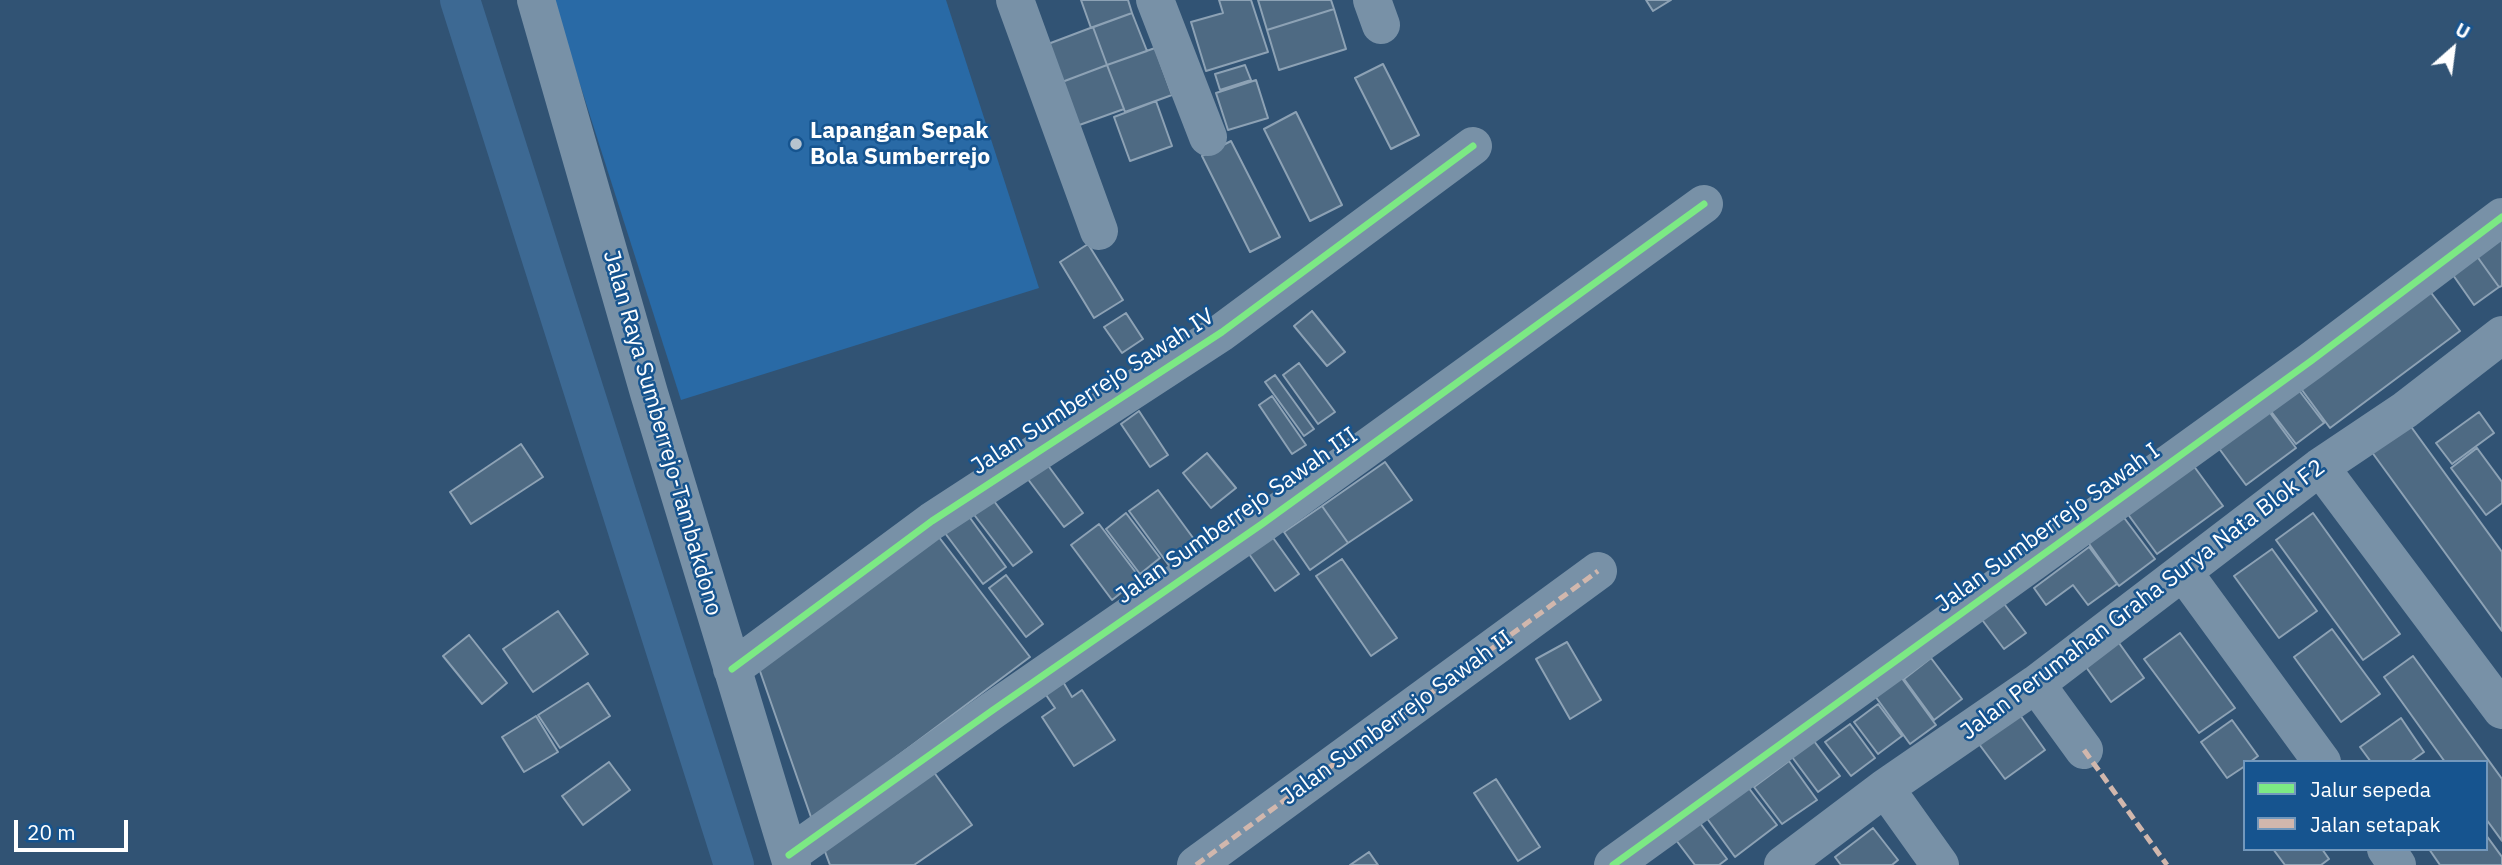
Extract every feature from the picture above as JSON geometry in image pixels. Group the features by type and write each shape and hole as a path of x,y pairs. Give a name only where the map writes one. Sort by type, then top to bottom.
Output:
{"street":[{"name":"Jalan Raya Sumberrejo-Tambakdono","path":"536,0 645,380 790,860"},
{"path":"1015,0 1099,231"},
{"path":"1155,0 1208,137"},
{"name":"Jalan Sumberrejo Sawah IV","path":"732,668 932,521 1222,332 1473,146"},
{"name":"Jalan Sumberrejo Sawah III","path":"790,860 993,710 1262,524 1704,204"},
{"name":"Jalan Sumberrejo Sawah I","path":"1614,865 2289,377 2502,217"},
{"name":"Jalan Perumahan Graha Surya Nata Blok F2","path":"1783,865 1885,788 2036,684 2320,467 2495,354"},
{"path":"2320,467 2502,710"},
{"name":"Jalan Sumberrejo Sawah II","path":"1196,865 1598,571"},
{"path":"2183,573 2321,760"},
{"path":"2036,684 2084,750"},
{"path":"1885,788 1940,865"}],"shaded area":[{"name":"Lapangan Sepak Bola Sumberrejo","path":"553,0 946,0 1039,288 681,400"}],"building":[{"path":"1081,0 1128,0 1132,13 1091,28"},
{"path":"1219,0 1251,0 1268,52 1206,71 1191,22 1223,13"},
{"path":"1258,0 1331,0 1334,9 1267,30"},
{"path":"1646,0 1671,0 1653,11"},
{"path":"1334,9 1346,49 1279,70 1267,30"},
{"path":"1132,13 1147,51 1107,65 1093,27"},
{"path":"1093,27 1107,65 1062,82 1048,44"},
{"path":"1155,48 1172,95 1125,112 1107,65"},
{"path":"1383,64 1419,135 1391,149 1355,78"},
{"path":"1107,65 1124,109 1071,128 1054,85"},
{"path":"1245,65 1251,80 1220,90 1215,74"},
{"path":"1256,80 1268,118 1228,130 1216,93"},
{"path":"1156,101 1172,146 1130,161 1114,117"},
{"path":"1296,112 1342,205 1310,221 1264,129"},
{"path":"1231,141 1280,237 1250,252 1202,156"},
{"path":"2502,233 2502,286 2499,287 2471,248"},
{"path":"1088,244 1123,300 1094,318 1060,262"},
{"path":"2471,248 2499,287 2474,305 2446,265"},
{"path":"2429,290 2460,331 2330,428 2299,386"},
{"path":"1312,311 1345,352 1327,366 1294,326"},
{"path":"1126,313 1143,339 1122,353 1104,327"},
{"path":"1299,363 1335,412 1318,424 1283,375"},
{"path":"1275,375 1314,429 1304,436 1265,382"},
{"path":"2298,389 2324,423 2296,444 2270,410"},
{"path":"1272,396 1306,445 1292,454 1259,405"},
{"path":"2265,406 2296,448 2246,485 2215,443"},
{"path":"1139,411 1168,455 1150,467 1121,424"},
{"path":"2479,412 2494,433 2452,464 2436,443"},
{"path":"2404,417 2502,552 2502,631 2366,444"},
{"path":"521,444 543,477 471,524 450,492"},
{"path":"2477,448 2502,482 2502,503 2486,515 2451,468"},
{"path":"1207,453 1236,488 1211,508 1183,473"},
{"path":"1041,456 1083,513 1064,527 1021,470"},
{"path":"1385,462 1412,500 1348,543 1322,506"},
{"path":"2193,465 2223,506 2157,554 2127,513"},
{"path":"1158,490 1199,546 1170,567 1129,511"},
{"path":"988,493 1032,552 1013,566 969,508"},
{"path":"1322,506 1348,543 1310,570 1284,532"},
{"path":"965,511 1006,567 983,584 942,529"},
{"path":"1126,513 1160,558 1140,574 1106,529"},
{"path":"2313,513 2400,634 2363,660 2276,540"},
{"path":"2122,515 2155,559 2119,586 2087,541"},
{"path":"929,524 1030,657 812,820 754,654"},
{"path":"1099,524 1140,578 1112,600 1071,545"},
{"path":"1266,528 1299,574 1275,591 1242,544"},
{"path":"2089,547 2117,584 2088,605 2073,585 2046,605 2034,588"},
{"path":"2272,549 2317,611 2279,638 2234,576"},
{"path":"1342,559 1397,638 1371,656 1316,576"},
{"path":"1006,575 1043,624 1026,637 989,588"},
{"path":"2002,601 2026,633 2004,649 1980,617"},
{"path":"558,611 588,654 533,692 503,649"},
{"path":"2332,629 2380,694 2341,722 2294,657"},
{"path":"2180,633 2235,708 2199,733 2144,659"},
{"path":"469,635 507,683 482,704 443,656"},
{"path":"2114,636 2144,678 2111,702 2081,660"},
{"path":"1567,642 1601,700 1570,719 1536,659"},
{"path":"2413,656 2502,779 2502,841 2488,822 2488,760 2444,760 2384,677"},
{"path":"1931,658 1962,699 1934,720 1904,679"},
{"path":"1901,677 1936,725 1910,744 1875,696"},
{"path":"1062,680 1072,697 1082,690 1115,740 1074,766 1042,717 1055,708 1044,692"},
{"path":"588,683 610,716 560,748 538,715"},
{"path":"1878,704 1902,736 1878,754 1854,722"},
{"path":"2020,715 2045,750 2005,779 1979,744"},
{"path":"536,716 558,752 524,772 502,737"},
{"path":"2401,718 2424,752 2413,760 2370,760 2360,747"},
{"path":"2232,720 2258,756 2253,760 2243,760 2243,767 2227,778 2201,742"},
{"path":"1850,724 1875,758 1851,776 1825,742"},
{"path":"1814,741 1840,776 1818,792 1792,757"},
{"path":"1789,761 1817,800 1782,824 1754,787"},
{"path":"609,762 630,790 583,825 562,796"},
{"path":"928,764 972,825 914,865 830,865 821,841"},
{"path":"1496,779 1540,847 1518,861 1474,793"},
{"path":"1748,787 1777,825 1735,857 1706,817"},
{"path":"1700,823 1727,859 1719,865 1695,865 1676,840"},
{"path":"1873,828 1898,860 1892,865 1841,865 1835,857"},
{"path":"2488,838 2502,857 2502,865 2440,865 2430,851 2488,851"},
{"path":"2274,851 2323,851 2329,859 2321,865 2285,865"},
{"path":"1369,852 1378,865 1350,865"}],"waterway":[{"path":"460,0 734,865"}],"marked path":[{"path":"1196,865 1598,571"},
{"path":"2084,750 2167,865"}],"cycle path":[{"path":"732,669 932,521 1222,332 1473,146"},
{"path":"789,855 1262,524 1704,204"},
{"path":"1613,865 2311,361 2502,217"}],"place":[{"name":"Lapangan Sepak Bola Sumberrejo","path":"796,144"}]}
